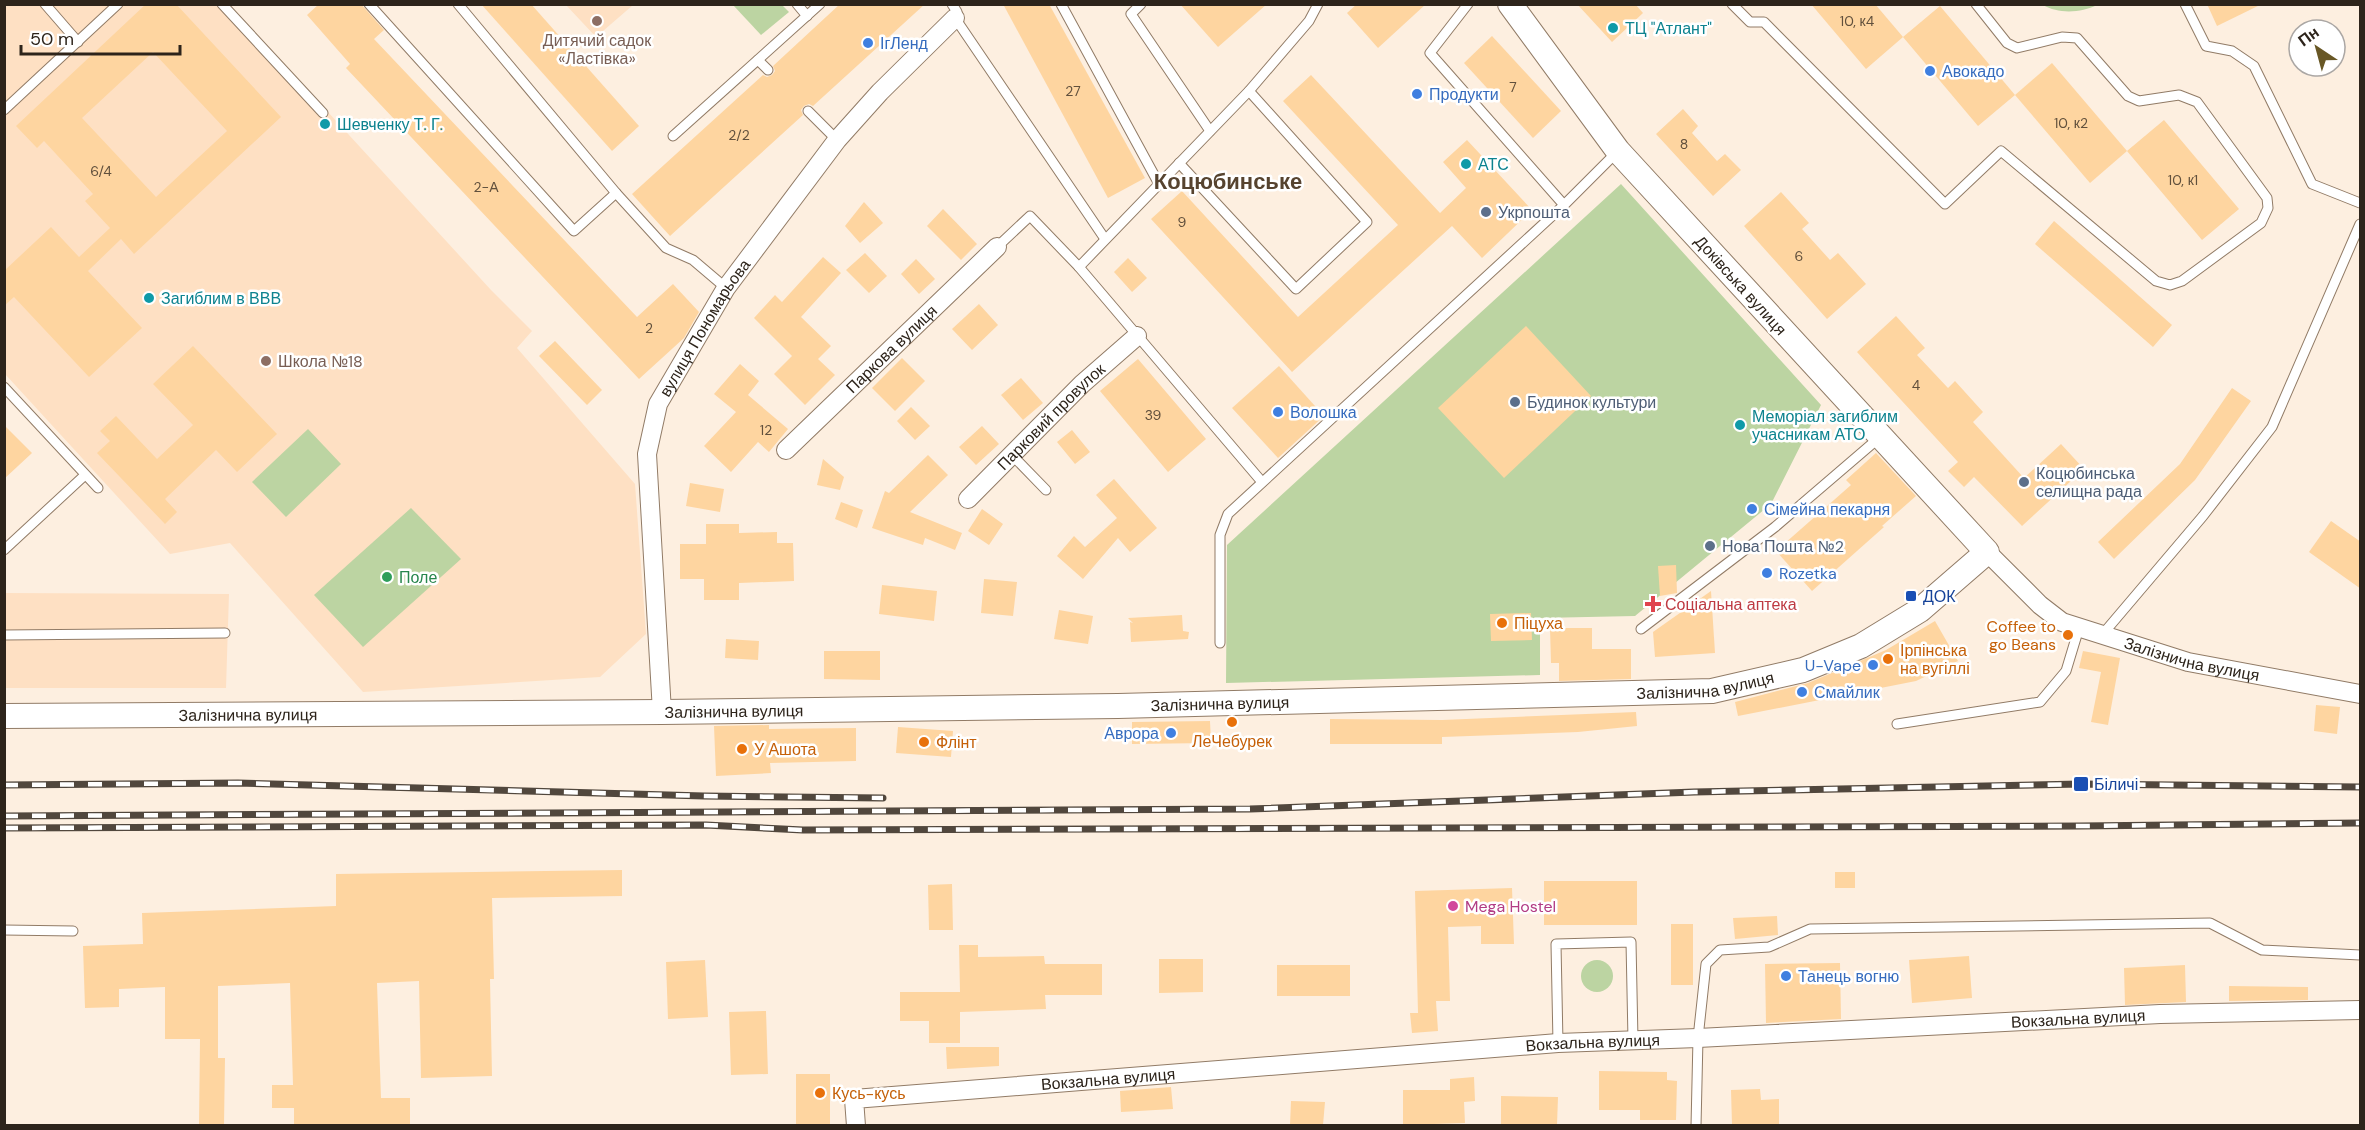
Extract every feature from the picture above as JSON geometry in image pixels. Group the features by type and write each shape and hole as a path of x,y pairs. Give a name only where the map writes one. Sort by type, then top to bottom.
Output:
{"street":[{"name":"Доківська вулиця","path":"1510,4 1618,151 1987,552"},
{"name":"вулиця Пономарьова","path":"662,712 648,454 658,404 726,288 837,140 953,11"},
{"name":"Паркова вулиця","path":"786,450 996,247"},
{"name":"Парковий провулок","path":"968,499 1083,384 1137,336"},
{"name":"Залізнична вулиця","path":"4,716 662,712 1118,706 1712,691 1803,670 1861,646 1920,610 1987,552 2040,604 2062,622 2188,662 2361,694"},
{"name":"Вокзальна вулиця","path":"856,1125 854,1099 1558,1043 2160,1014 2361,1010"}],"lane":[{"path":"45,4 78,42"},
{"path":"4,110 118,4"},
{"path":"222,4 323,113"},
{"path":"369,4 574,231 616,193"},
{"path":"458,4 616,193 666,248 693,260 726,288"},
{"path":"797,4 807,16"},
{"path":"673,136 820,4"},
{"path":"1061,4 1159,184"},
{"path":"1142,4 1131,14 1210,131"},
{"path":"1079,267 1249,91 1309,21 1318,4"},
{"path":"1468,4 1430,53 1564,205"},
{"path":"1732,4 1750,22 1764,22 1945,204 2001,151 2157,281 2170,285 2182,281 2261,223 2268,208 2267,198 2197,102 2179,95 2139,101 2128,96 2077,38 2062,37 2017,48 2007,43 1976,4"},
{"path":"2186,4 2206,46 2232,51 2254,66 2312,184 2361,203"},
{"path":"953,11 1105,239"},
{"path":"758,60 768,70"},
{"path":"1179,164 1296,289 1367,222 1249,91"},
{"path":"808,111 837,140"},
{"path":"1220,643 1220,535 1228,514 1564,205 1618,151"},
{"path":"996,247 1030,216 1079,267 1262,482"},
{"path":"2102,635 2203,516 2272,427 2361,224"},
{"path":"4,387 98,488"},
{"path":"1641,629 1775,527 1881,437"},
{"path":"1012,455 1046,490"},
{"path":"4,550 86,475"},
{"path":"1897,724 2040,702 2066,671 2079,628"},
{"path":"4,635 225,633"},
{"path":"1696,1125 1698,1038 1706,964 1720,950 1769,947 1810,929 2210,923 2262,950 2361,955"},
{"path":"4,930 73,932"},
{"path":"1558,1043 1556,944 1631,942 1633,1040"}],"shaded area":[{"name":"Школа №18","path":"5,5 230,5 491,290 532,331 517,348 635,484 646,634 600,677 363,692 230,543 170,554 5,374"},
{"name":"Дитячий садок «Ластівка»","path":"566,5 633,5 596,37"},
{"path":"5,593 229,594 226,688 5,688"}],"green space":[{"path":"733,5 782,5 789,12 761,35"},
{"path":"2043,5 2097,5 2084,10 2070,11 2056,10"},
{"path":"1621,184 1821,405 1771,504 1635,616 1540,618 1540,675 1226,683 1227,545"},
{"path":"308,429 341,464 286,517 252,482"},
{"name":"Поле","path":"411,508 461,559 363,647 314,595"},
{"path":"1597,960 1608,965 1613,976 1608,987 1597,992 1586,987 1581,976 1586,965"}],"building":[{"path":"146,4 176,4 281,117 134,254 121,239 88,271 142,328 89,377 14,297 4,306 4,271 51,227 79,257 110,228 85,201 93,194 44,141 37,148 16,126","holes":["153,52 227,131 156,197 82,118"]},
{"path":"319,4 361,4 384,30 374,39 637,317 673,284 699,312 684,338 639,379 346,68 350,64 307,15"},
{"path":"481,4 531,4 639,126 612,151"},
{"path":"840,4 925,4 813,106 809,104 804,106 801,110 803,115 670,236 632,194 763,75 767,77 772,75 775,71 773,66"},
{"path":"1003,4 1049,4 1145,178 1108,198"},
{"path":"1180,4 1267,4 1218,47"},
{"path":"1357,4 1426,4 1378,48 1347,13"},
{"name":"ТЦ \"Атлант\"","path":"1577,4 1635,4 1643,13 1612,42"},
{"path":"1811,4 1875,4 1903,37 1866,69"},
{"path":"2207,4 2262,4 2217,26"},
{"path":"1940,6 2015,95 1978,126 1903,37"},
{"path":"1492,36 1561,111 1533,138 1464,63"},
{"path":"2052,63 2127,151 2090,183 2015,95"},
{"path":"1311,75 1440,213 1466,188 1443,162 1467,140 1532,210 1482,258 1452,226 1292,372 1151,219 1182,191 1298,317 1398,225 1283,101"},
{"path":"1683,109 1698,126 1692,133 1717,161 1725,154 1741,170 1713,196 1656,134"},
{"path":"2164,120 2239,209 2202,240 2127,151"},
{"path":"1781,192 1809,223 1802,229 1830,260 1838,253 1866,284 1827,319 1744,226"},
{"path":"864,202 883,223 860,243 845,226"},
{"path":"943,209 977,244 961,260 927,226"},
{"path":"2054,221 2172,325 2153,347 2035,244"},
{"path":"865,253 887,276 869,293 846,270"},
{"path":"823,257 841,273 801,317 831,346 818,359 835,375 805,405 774,374 792,356 754,318 775,295 782,302"},
{"path":"1128,258 1147,278 1132,292 1114,272"},
{"path":"916,259 935,279 919,294 901,274"},
{"path":"979,304 998,325 972,350 952,329"},
{"path":"1896,316 1925,348 1917,355 1948,388 1955,381 1983,412 1973,422 2024,478 2061,444 2084,469 2022,526 1974,477 1964,487 1948,471 1958,462 1857,352"},
{"name":"Будинок культури","path":"1526,326 1591,396 1504,478 1438,408"},
{"path":"555,341 602,390 587,405 539,356"},
{"path":"193,346 277,434 237,472 216,450 165,499 177,512 165,524 97,453 110,441 100,431 116,416 157,459 193,425 153,384"},
{"path":"902,358 925,381 895,411 872,388"},
{"path":"1138,359 1206,439 1168,472 1100,391"},
{"path":"740,364 759,381 748,395 788,429 769,452 758,442 731,472 704,446 736,412 714,394"},
{"name":"Волошка","path":"1279,366 1324,416 1278,458 1232,408"},
{"path":"1021,378 1043,403 1023,420 1001,395"},
{"path":"2232,388 2251,401 2195,480 2114,559 2098,542 2180,464"},
{"path":"911,407 930,426 915,440 897,421"},
{"path":"4,425 32,453 4,479"},
{"path":"982,426 999,444 976,465 959,447"},
{"path":"1072,430 1090,452 1075,464 1057,442"},
{"path":"1876,453 1916,496 1812,591 1776,551 1851,485 1846,480"},
{"path":"928,455 948,475 910,512 962,533 955,550 925,538 923,545 872,528 885,491 889,493"},
{"path":"823,459 844,477 840,490 817,485"},
{"path":"1114,479 1157,528 1130,552 1118,538 1083,579 1057,556 1074,536 1085,547 1117,518 1096,495"},
{"path":"690,483 724,489 720,512 686,506"},
{"path":"841,502 863,510 857,528 835,519"},
{"path":"982,509 1003,524 989,545 968,531"},
{"path":"2331,521 2361,542 2361,589 2309,552"},
{"path":"706,524 739,524 739,533 777,532 777,543 793,543 794,581 739,583 739,600 704,600 704,579 680,579 680,544 706,544"},
{"path":"1676,565 1677,593 1660,596 1658,566"},
{"path":"984,579 1017,582 1013,616 981,613"},
{"path":"882,585 937,591 934,621 879,614"},
{"path":"1711,591 1715,653 1655,657 1653,632"},
{"path":"1059,610 1093,616 1088,644 1054,639"},
{"path":"1531,613 1532,640 1491,641 1490,614"},
{"path":"1182,615 1183,631 1189,632 1188,639 1131,642 1130,622 1133,623 1128,618"},
{"path":"1935,621 1958,661 1916,681 1738,716 1735,702 1808,683 1886,650"},
{"path":"1550,628 1592,628 1592,649 1631,649 1631,679 1559,681 1559,663 1551,663"},
{"path":"726,639 759,641 758,660 725,658"},
{"path":"824,651 880,651 880,680 824,679"},
{"path":"2083,651 2120,658 2108,725 2091,722 2101,672 2079,668"},
{"path":"2316,705 2340,707 2337,734 2314,731"},
{"path":"1636,712 1637,726 1578,732 1442,737 1442,744 1330,744 1330,719 1442,720"},
{"name":"Аврора","path":"1210,721 1211,743 1132,744 1132,722"},
{"path":"769,725 769,729 856,728 856,761 770,763 771,773 716,776 714,726"},
{"name":"Флінт","path":"898,727 953,731 951,757 896,753"},
{"path":"622,870 622,896 492,898 494,979 490,979 492,1076 421,1078 419,981 377,983 381,1098 410,1098 410,1125 294,1125 294,1108 272,1108 272,1085 293,1085 290,983 218,986 218,1058 225,1058 224,1125 199,1125 200,1039 165,1039 165,987 119,989 119,1007 85,1008 83,946 143,944 142,913 336,906 336,874"},
{"path":"1835,872 1855,872 1855,888 1835,888"},
{"path":"1544,881 1637,881 1637,925 1544,925"},
{"path":"952,884 953,930 929,930 928,885"},
{"path":"1512,888 1514,944 1481,944 1481,926 1448,927 1450,1001 1436,1001 1438,1031 1412,1033 1410,1013 1418,1013 1415,891"},
{"path":"1777,916 1778,935 1735,939 1733,918"},
{"path":"1671,924 1693,924 1693,985 1671,985"},
{"path":"959,945 978,945 978,957 1044,956 1045,964 1102,964 1102,995 1045,995 1046,1009 960,1012 960,1043 929,1043 929,1021 900,1021 900,992 960,992"},
{"path":"1969,956 1972,998 1912,1003 1909,960"},
{"path":"1159,959 1203,959 1203,992 1159,993"},
{"path":"705,960 708,1017 668,1019 666,962"},
{"path":"1840,963 1841,1019 1766,1023 1765,964"},
{"path":"1277,965 1350,965 1350,996 1277,996"},
{"path":"2185,965 2186,1002 2125,1005 2124,968"},
{"path":"2229,986 2308,987 2308,1000 2229,1001"},
{"path":"766,1011 768,1074 731,1075 729,1012"},
{"path":"946,1047 999,1047 999,1066 947,1069"},
{"path":"1599,1071 1667,1072 1667,1080 1677,1081 1676,1120 1640,1120 1640,1110 1599,1110"},
{"path":"796,1074 830,1074 830,1125 796,1125"},
{"path":"1474,1077 1475,1101 1464,1102 1465,1123 1403,1125 1403,1090 1450,1090 1450,1079"},
{"path":"1171,1087 1173,1109 1121,1112 1120,1091"},
{"path":"1760,1089 1761,1100 1779,1099 1779,1125 1732,1125 1731,1090"},
{"path":"1501,1096 1558,1097 1557,1125 1501,1125"},
{"path":"1291,1101 1325,1102 1323,1125 1290,1125"}],"railway":[{"path":"4,785 238,783 704,796 883,798"},
{"path":"4,816 1250,809 1694,792 2081,784 2360,787"},
{"path":"4,828 706,825 803,830 2360,823"}],"place":[{"name":"Дитячий садок «Ластівка»","path":"597,21"},
{"name":"ТЦ \"Атлант\"","path":"1613,28"},
{"name":"ІгЛенд","path":"868,43"},
{"name":"Авокадо","path":"1930,71"},
{"name":"Продукти","path":"1417,94"},
{"name":"Шевченку Т. Г.","path":"325,124"},
{"name":"АТС","path":"1466,164"},
{"name":"Укрпошта","path":"1486,212"},
{"name":"Загиблим в ВВВ","path":"149,298"},
{"name":"Школа №18","path":"266,361"},
{"name":"Будинок культури","path":"1515,402"},
{"name":"Волошка","path":"1278,412"},
{"name":"Меморіал загиблим учасникам АТО","path":"1740,425"},
{"name":"Коцюбинська селищна рада","path":"2024,482"},
{"name":"Сімейна пекарня","path":"1752,509"},
{"name":"Нова Пошта №2","path":"1710,546"},
{"name":"Rozetka","path":"1767,573"},
{"name":"Поле","path":"387,577"},
{"name":"ДОК","path":"1911,596"},
{"name":"Соціальна аптека","path":"1653,604"},
{"name":"Піцуха","path":"1502,623"},
{"name":"Coffee to go Beans","path":"2068,635"},
{"name":"Ірпінська на вугіллі","path":"1888,659"},
{"name":"U-Vape","path":"1873,665"},
{"name":"Смайлик","path":"1802,692"},
{"name":"ЛеЧебурек","path":"1232,722"},
{"name":"Аврора","path":"1171,733"},
{"name":"Флінт","path":"924,742"},
{"name":"У Ашота","path":"742,749"},
{"name":"Біличі","path":"2081,784"},
{"name":"Mega Hostel","path":"1453,906"},
{"name":"Танець вогню","path":"1786,976"},
{"name":"Кусь-кусь","path":"820,1093"}],"district":[{"name":"Коцюбинське","path":"1228,181"}]}
